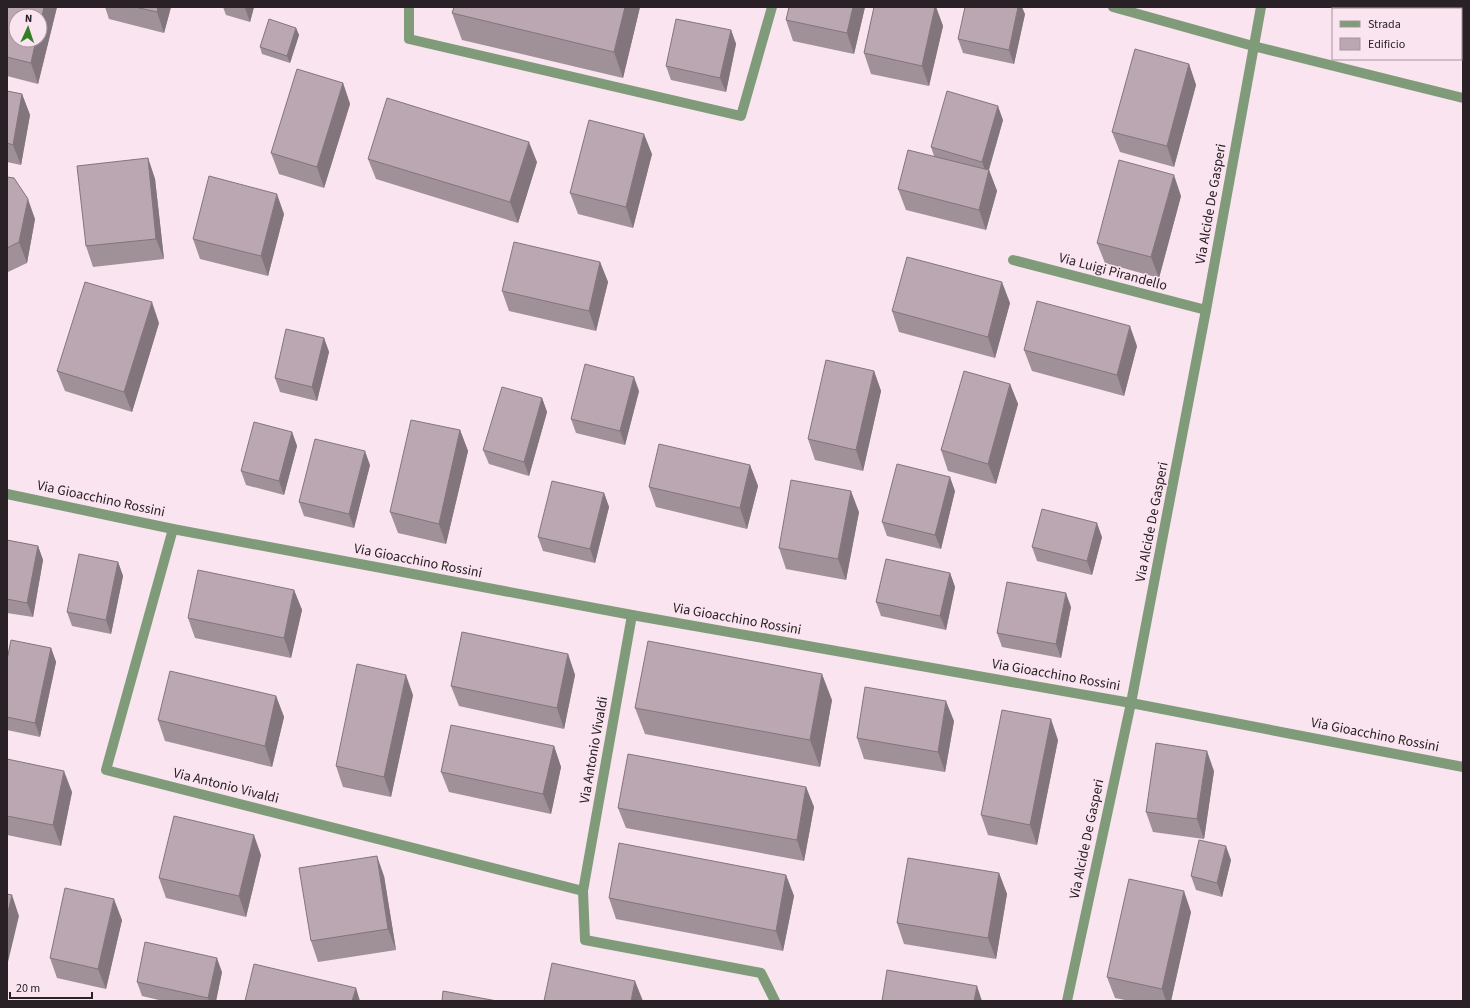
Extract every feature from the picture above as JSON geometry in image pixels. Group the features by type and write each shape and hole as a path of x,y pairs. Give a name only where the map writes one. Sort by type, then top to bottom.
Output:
{"street":[{"path":"409,7 409,39 741,116 772,7"},
{"path":"1113,7 1253,46 1463,98"},
{"name":"Via Alcide De Gasperi","path":"1067,1001 1131,703 1206,310 1261,7"},
{"name":"Via Luigi Pirandello","path":"1012,260 1206,310"},
{"name":"Via Gioacchino Rossini","path":"7,494 173,529 632,615 1131,703 1463,767"},
{"name":"Via Antonio Vivaldi","path":"173,529 106,770 583,891"},
{"name":"Via Antonio Vivaldi","path":"632,615 583,891 585,940 761,973 775,1001"}],"building":[{"path":"7,7 44,7 8,8 8,48 34,48 31,63 7,57"},
{"path":"135,7 158,7 157,12"},
{"path":"454,7 625,7 614,52 452,13"},
{"path":"789,7 853,7 847,33 786,20"},
{"path":"874,7 935,7 922,66 864,53"},
{"path":"965,7 1018,7 1009,50 958,39"},
{"path":"1393,7 1438,7 1438,8"},
{"path":"1463,13 1463,28 1462,28"},
{"path":"269,19 296,28 287,56 260,47"},
{"path":"676,19 731,30 720,78 666,66"},
{"path":"1135,49 1189,64 1167,146 1112,132"},
{"path":"297,69 343,83 317,167 271,153"},
{"path":"7,91 22,94 13,145 7,143"},
{"path":"947,91 998,106 982,162 931,147"},
{"path":"387,98 529,142 510,202 368,159"},
{"path":"589,120 644,134 626,207 570,193"},
{"path":"908,150 989,170 979,210 898,189"},
{"path":"148,158 156,239 86,246 77,166"},
{"path":"1119,160 1174,175 1151,257 1097,243"},
{"path":"209,176 277,194 261,256 193,239"},
{"path":"7,177 14,178 28,199 19,242 7,248"},
{"path":"514,242 600,262 589,311 502,291"},
{"path":"907,257 1002,282 988,337 892,311"},
{"path":"85,282 152,302 124,392 57,371"},
{"path":"1037,301 1130,326 1117,375 1024,350"},
{"path":"286,329 324,338 312,387 275,378"},
{"path":"826,360 874,371 856,450 808,439"},
{"path":"585,364 634,377 620,431 571,419"},
{"path":"964,371 1010,384 988,464 941,450"},
{"path":"502,387 542,398 524,462 483,450"},
{"path":"411,420 460,430 439,524 390,512"},
{"path":"254,422 292,432 279,481 241,471"},
{"path":"315,439 365,451 349,514 299,502"},
{"path":"659,444 750,465 740,508 649,487"},
{"path":"897,464 950,477 935,535 882,522"},
{"path":"791,480 851,491 838,559 779,548"},
{"path":"552,481 604,493 590,549 538,537"},
{"path":"1042,509 1097,523 1087,561 1032,547"},
{"path":"7,540 38,546 27,603 7,599"},
{"path":"79,554 118,562 106,620 67,612"},
{"path":"886,559 950,573 940,616 876,602"},
{"path":"198,570 294,590 284,638 188,618"},
{"path":"1007,582 1066,593 1056,644 997,633"},
{"path":"462,632 568,654 557,708 451,686"},
{"path":"11,640 51,648 35,723 7,717 7,660"},
{"path":"648,641 822,674 810,740 635,708"},
{"path":"357,664 406,675 384,777 336,766"},
{"path":"170,671 276,696 265,746 158,720"},
{"path":"865,687 946,701 938,752 857,738"},
{"path":"1002,710 1051,719 1030,825 981,815"},
{"path":"451,725 554,746 543,794 441,772"},
{"path":"1156,743 1207,751 1197,819 1146,812"},
{"path":"628,754 806,787 797,840 618,808"},
{"path":"7,759 64,771 53,825 7,816"},
{"path":"174,816 254,835 239,896 159,878"},
{"path":"1199,840 1226,846 1217,883 1191,876"},
{"path":"619,843 786,875 776,931 609,898"},
{"path":"377,856 388,929 311,941 299,868"},
{"path":"908,858 999,873 988,938 897,923"},
{"path":"1129,879 1184,891 1162,989 1107,977"},
{"path":"65,888 114,899 98,969 50,958"},
{"path":"7,894 12,895 7,916"},
{"path":"145,942 217,958 208,998 137,982"},
{"path":"552,963 635,981 631,1001 544,1001"},
{"path":"254,964 356,988 352,1001 245,1001"},
{"path":"887,970 977,986 974,1001 882,1001"},
{"path":"443,991 497,1001 442,1001"}]}
